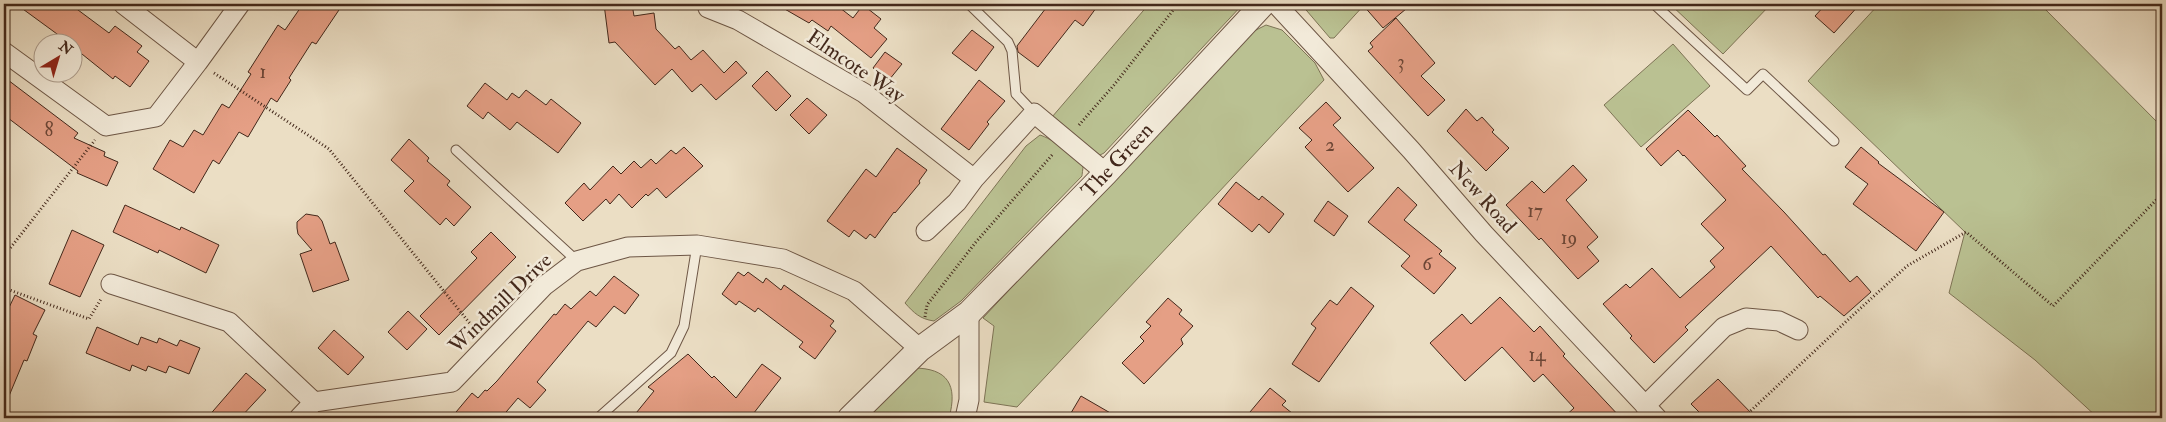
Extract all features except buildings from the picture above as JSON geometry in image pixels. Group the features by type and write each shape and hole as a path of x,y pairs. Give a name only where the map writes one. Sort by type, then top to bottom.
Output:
{"street":[{"path":"123,4 198,62"},
{"path":"4,52 106,126 156,117 240,4"},
{"name":"Elmcote Way","path":"707,4 708,8 746,24 864,93 974,179"},
{"name":"The Green","path":"850,418 920,349 969,313 1106,173 1263,4"},
{"name":"New Road","path":"1276,4 1411,150 1484,234 1651,412"},
{"path":"926,231 958,202 974,179 1034,113 1106,173"},
{"name":"Windmill Drive","path":"314,402 452,382 544,286 578,261 628,246 697,245 783,259 854,291 920,349"},
{"path":"111,284 229,322 314,402 300,418"},
{"path":"965,418 969,400 969,313"},
{"path":"1651,412 1724,327 1746,318 1779,321 1798,330"}],"lane":[{"path":"969,4 1008,42 1012,51 1016,94 1034,113"},
{"path":"1654,4 1747,90 1763,74 1834,141"},
{"path":"456,150 578,261"},
{"path":"598,418 671,353 684,326 697,245"}],"path":[{"path":"920,349 927,305 976,242 1114,84 1178,4"},
{"path":"198,62 329,149 487,345"},
{"path":"4,256 106,126"},
{"path":"1743,418 1908,266 1966,232 2053,306 2162,194"},
{"path":"4,288 89,319 111,284"}],"green space":[{"path":"1149,4 1243,4 1104,153 1098,156 1052,117"},
{"path":"1301,4 1365,4 1334,38 1330,38"},
{"path":"1670,4 1771,4 1723,54"},
{"path":"1879,4 2040,4 2162,127 2162,418 2098,418 2035,360 1949,293 1965,232 1808,81"},
{"path":"1266,25 1282,30 1315,63 1324,80 1017,407 984,402 994,326 983,318 1248,34"},
{"path":"1673,44 1710,86 1641,147 1604,105"},
{"path":"1040,135 1057,144 1076,158 1083,167 1082,176 961,301 934,321 918,315 905,303 1026,146"},
{"path":"913,368 935,371 947,381 951,388 952,396 949,418 864,418"}]}
